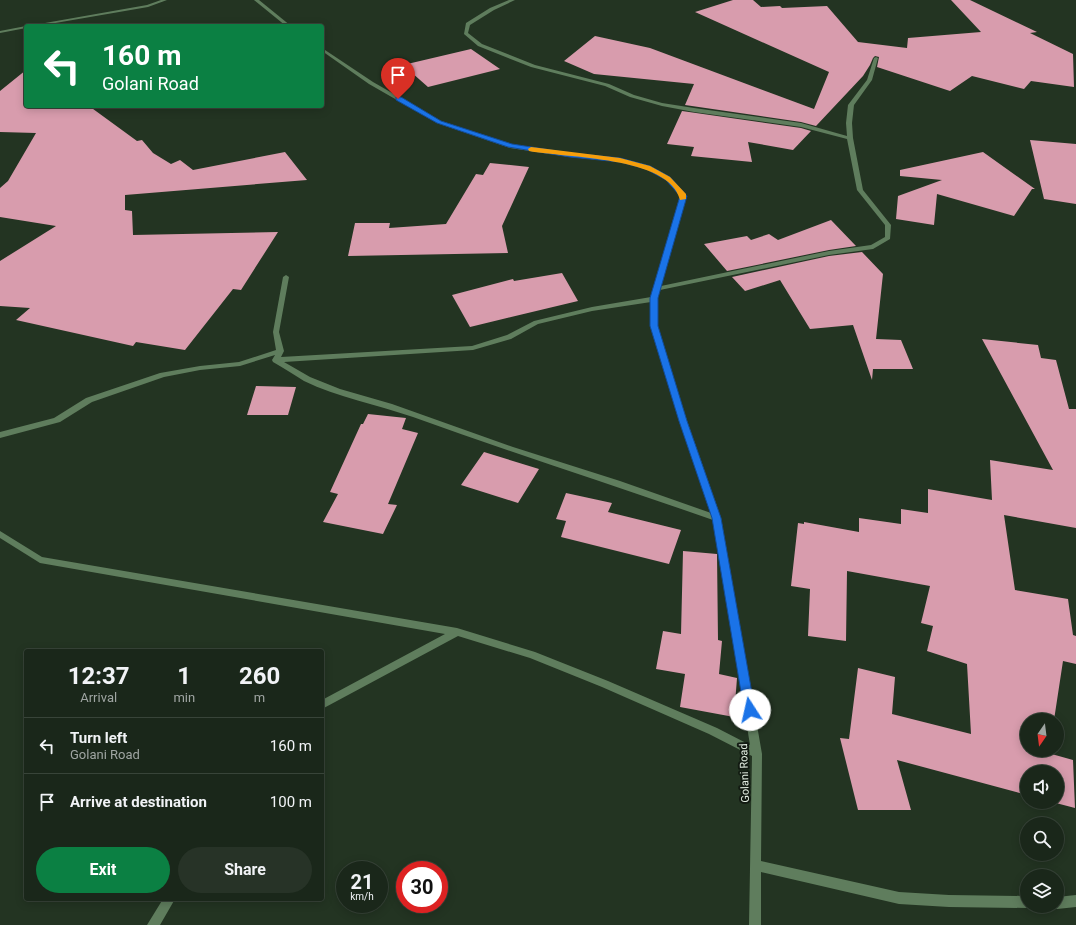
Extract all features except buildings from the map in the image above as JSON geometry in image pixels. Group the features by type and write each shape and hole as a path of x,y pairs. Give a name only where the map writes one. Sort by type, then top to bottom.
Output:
{"street":[{"path":"42,24 134,9 165,0"},
{"path":"256,0 286,24"},
{"path":"513,0 492,9 468,24 466,33 480,45 533,66 607,85 632,96 694,110 801,125 850,138"},
{"path":"0,32 24,27"},
{"name":"Golani Road","path":"324,50 371,83 439,122 510,146 570,155 620,160 648,168 668,178 683,196 656,289 654,298 654,326 683,421 717,518 757,754 755,925"},
{"path":"656,289 829,253 873,247 888,238 888,225 860,190 850,138 849,123 851,105 869,80 876,58"},
{"path":"276,360 280,351 276,332 286,277"},
{"path":"276,360 473,348 509,337 536,322 592,309 654,298"},
{"path":"0,435 57,420 88,400 164,375 200,368 240,364 280,351"},
{"path":"276,360 307,379 337,391 389,406 510,449 617,482 717,518"},
{"path":"0,534 40,560 457,632 532,655 605,684 713,731 757,754"},
{"path":"324,704 457,632"},
{"path":"756,865 899,898 948,901 1020,902"},
{"path":"153,925 168,901"},
{"path":"1064,902 1076,901"}],"slow traffic":[{"path":"531,149 620,160 648,168 668,178 683,196 683,199"}],"route":[{"path":"398,99 439,122 510,146 570,155 620,160 648,168 668,178 683,196 656,289 654,298 654,326 683,421 717,518 750,710"}]}
